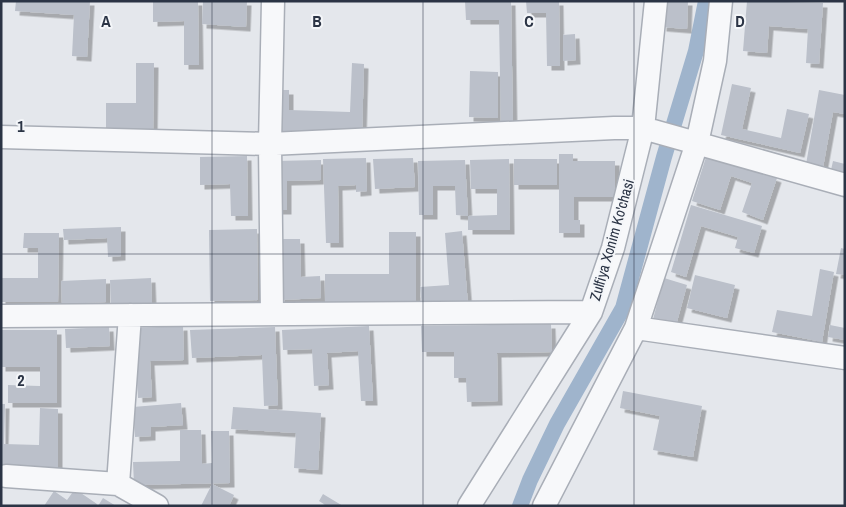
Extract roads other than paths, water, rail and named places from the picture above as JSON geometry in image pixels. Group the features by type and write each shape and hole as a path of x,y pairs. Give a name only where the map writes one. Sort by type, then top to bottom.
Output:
{"street":[{"path":"272,314 270,144 274,1"},
{"name":"Zulfiya Xonim Ko'chasi","path":"469,506 591,312 613,248 643,128 656,1"},
{"path":"544,506 636,328 698,143 715,61 721,1"},
{"path":"1,137 270,144 643,128 845,185"},
{"path":"1,316 591,312"},
{"path":"118,484 130,315"},
{"path":"636,328 845,358"},
{"path":"6,476 118,484 157,506"}],"waterway":[{"path":"520,506 530,480 557,424 623,308 664,157 696,51 706,1"}]}
